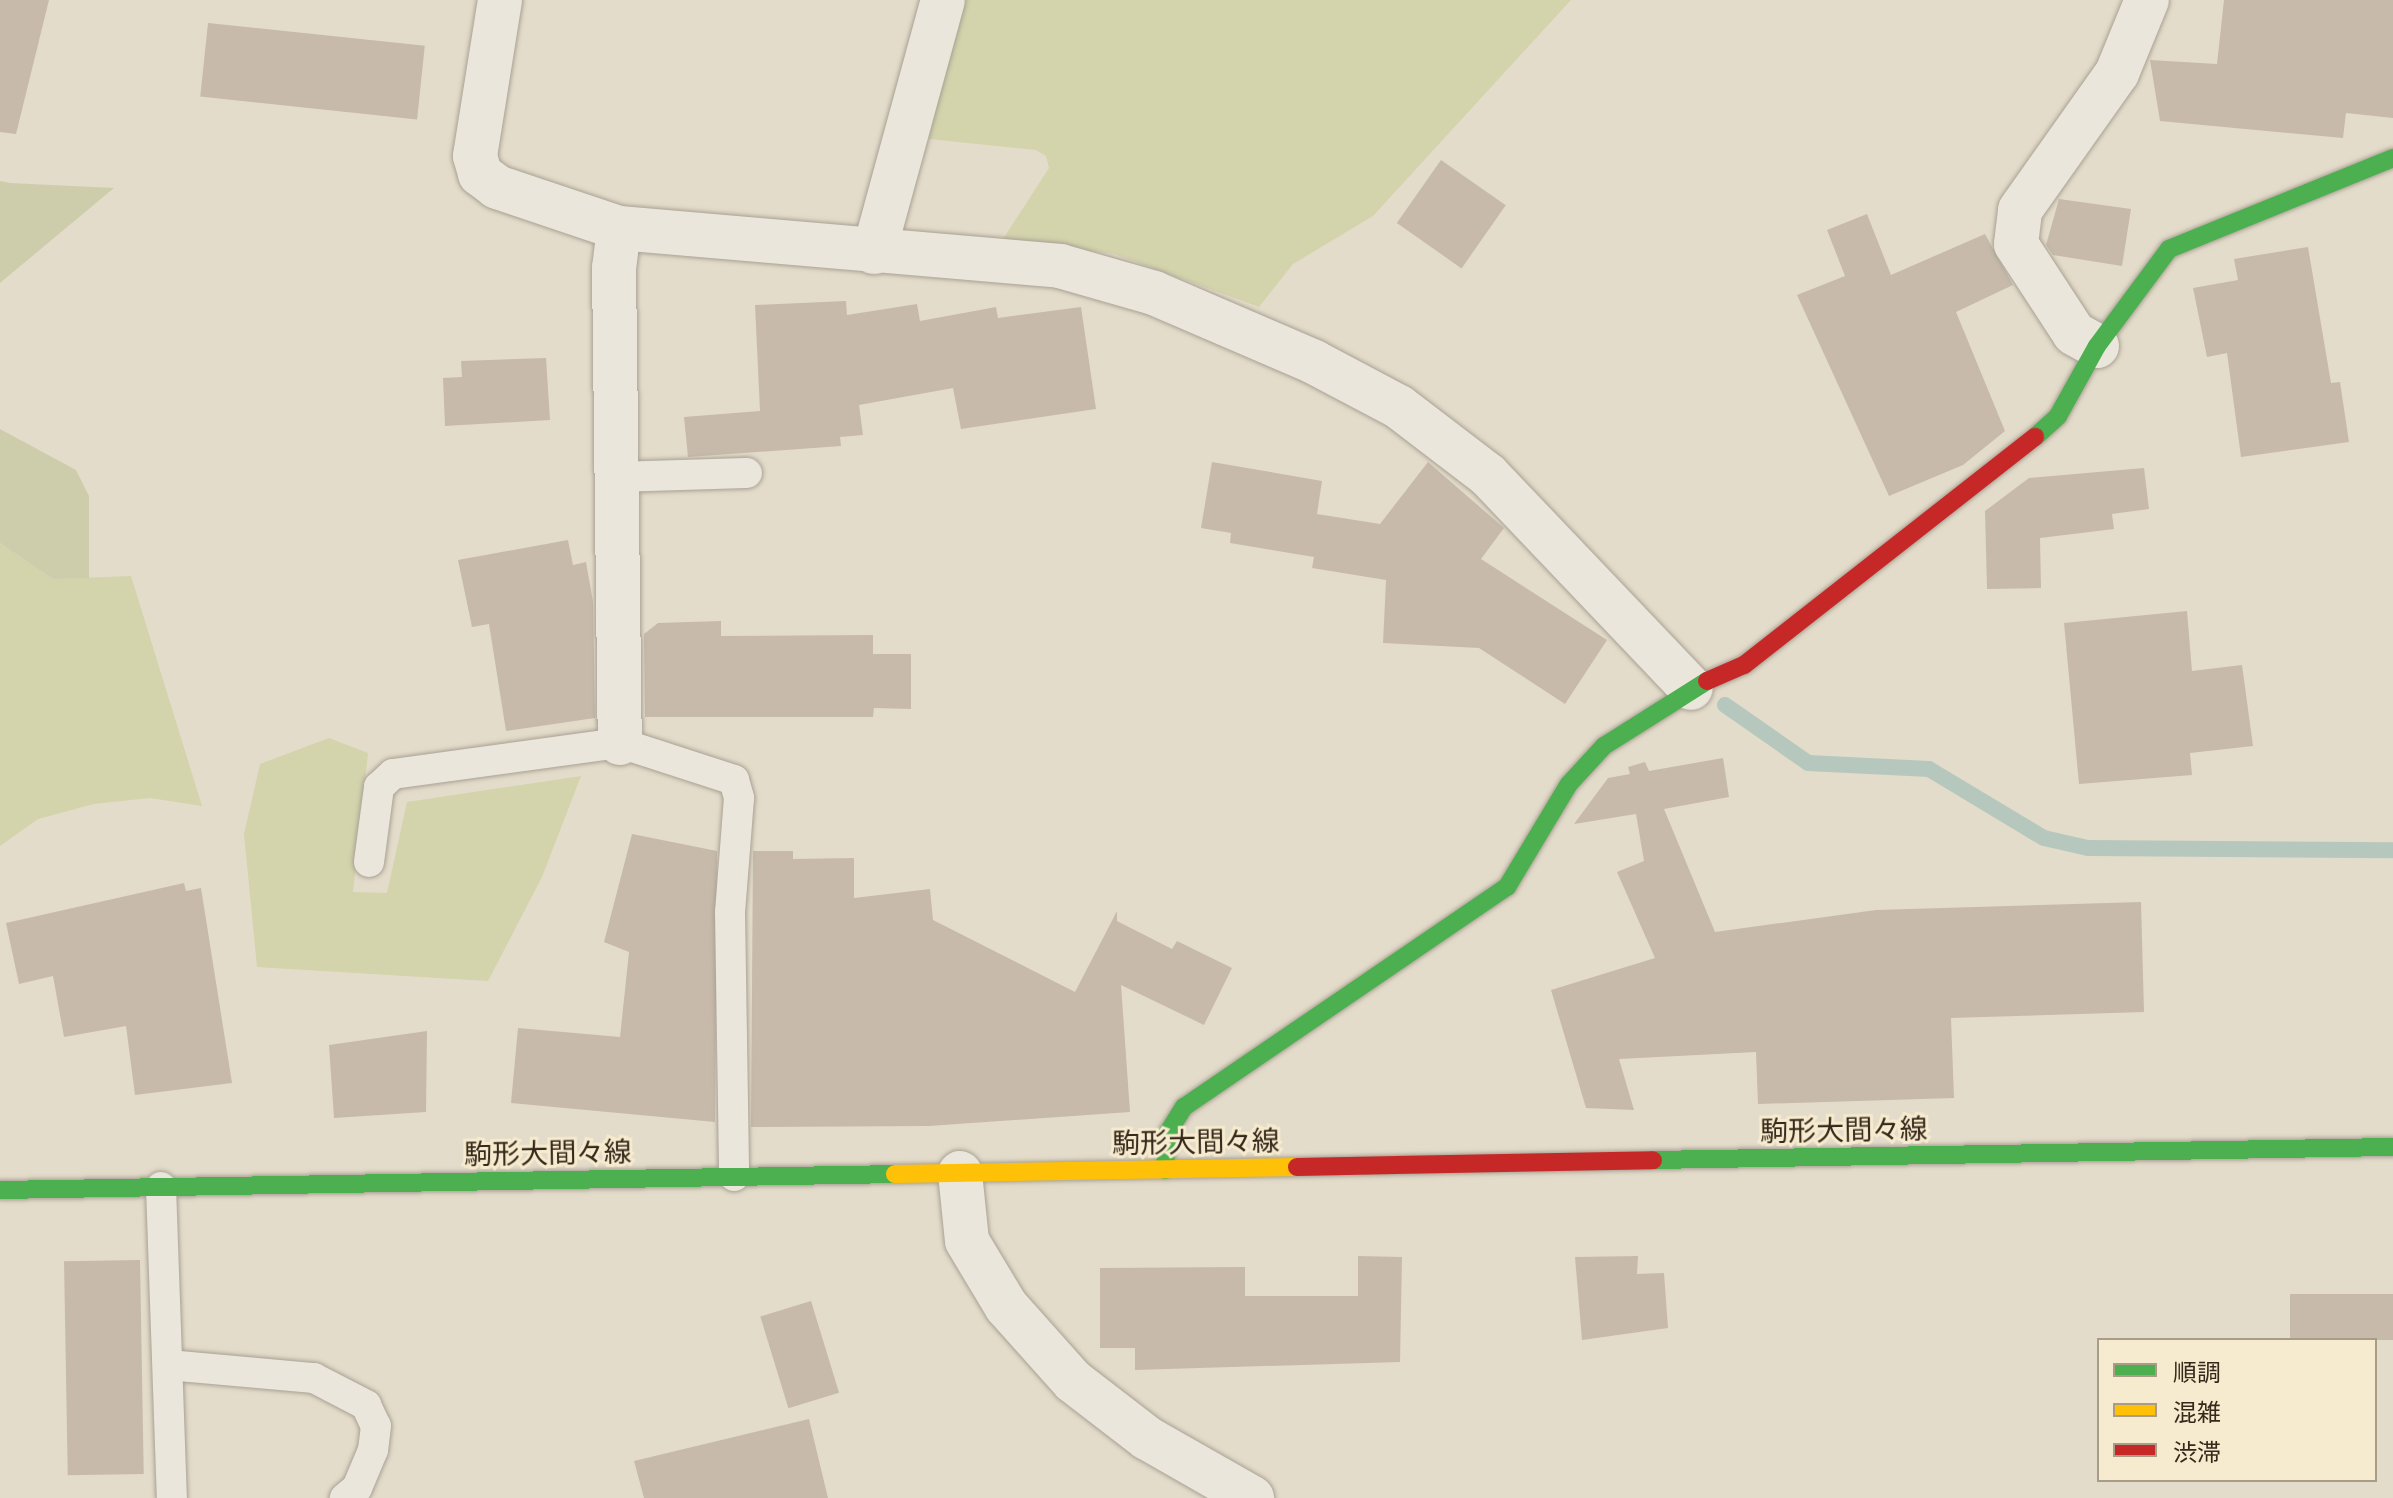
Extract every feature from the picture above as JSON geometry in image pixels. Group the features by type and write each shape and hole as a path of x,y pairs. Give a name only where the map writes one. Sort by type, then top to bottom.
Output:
{"main road":[{"path":"1165,1170 1167,1134 1184,1107 1507,887 1569,784 1604,746 1691,688 1744,665 2012,459 2058,416 2097,346 2169,249 2393,158"},
{"name":"駒形大間々線","path":"0,1190 2393,1147"}],"street":[{"path":"500,0 476,133 480,174 497,187 619,228 1060,266 1154,293 1314,362 1399,407 1488,475 1691,688"},
{"path":"874,252 943,0"},
{"path":"2097,346 2074,333 2016,244 2020,210 2117,73 2147,0"},
{"path":"619,228 614,267 614,477 620,743"},
{"path":"960,1173 967,1241 987,1283 1073,1381 1147,1438 1252,1498"}],"lane":[{"path":"614,477 747,473"},
{"path":"369,862 379,787 393,774 620,743 717,771 734,780 739,798 730,912 734,1176"},
{"path":"161,1187 172,1498"},
{"path":"168,1365 314,1378 366,1405 376,1426 373,1450 357,1488 345,1498"}],"green space":[{"path":"959,0 1571,0 1373,216 1293,264 1259,307 1114,254 1003,239 1049,168 1046,156 1036,150 929,139"},
{"path":"0,181 10,183 114,188 0,283"},
{"path":"0,429 76,470 89,496 89,578 53,579 0,543"},
{"path":"0,543 53,579 131,576 202,806 150,798 94,804 38,819 0,846"},
{"path":"329,738 368,753 353,892 387,893 407,802 581,776 542,877 488,981 257,967 244,834 260,764"}],"building":[{"path":"0,0 49,0 16,134 0,132"},
{"path":"2224,0 2393,0 2393,118 2346,113 2343,138 2160,121 2150,60 2217,64"},
{"path":"208,23 425,46 417,119 200,97"},
{"path":"1441,160 1506,205 1462,268 1397,223"},
{"path":"2059,199 2131,209 2122,266 2053,255 2046,245"},
{"path":"1867,214 1891,275 1985,234 2013,285 1956,312 2005,431 1963,465 1889,496 1797,295 1845,276 1827,230"},
{"path":"2308,247 2331,383 2340,382 2349,442 2241,457 2227,353 2207,357 2193,288 2238,280 2234,259"},
{"path":"846,301 847,315 917,304 920,321 996,307 998,318 1081,307 1096,409 961,429 953,388 859,405 863,435 840,437 841,446 688,457 684,417 760,411 755,305"},
{"path":"546,358 550,420 445,426 443,378 462,377 461,361"},
{"path":"1212,462 1322,481 1317,514 1380,524 1428,462 1504,528 1481,559 1607,640 1565,704 1479,648 1383,643 1386,580 1312,568 1314,557 1230,543 1231,533 1201,528"},
{"path":"2144,468 2149,509 2112,514 2114,529 2040,538 2041,588 1987,589 1985,511 2029,478"},
{"path":"568,540 573,565 586,562 593,602 595,718 506,731 489,624 472,627 458,560"},
{"path":"2187,611 2192,671 2242,665 2253,746 2190,753 2192,775 2079,784 2064,623"},
{"path":"721,621 721,636 873,635 873,654 911,654 911,709 874,708 873,717 645,717 644,634 658,623"},
{"path":"1723,758 1729,797 1664,809 1715,932 1876,910 2141,902 2144,1012 1951,1018 1954,1098 1758,1104 1756,1052 1619,1059 1634,1110 1586,1108 1551,990 1655,958 1617,872 1644,861 1636,814 1574,824 1608,778 1630,774 1628,767 1645,762 1649,771"},
{"path":"632,834 717,851 715,1122 511,1103 518,1028 620,1037 629,952 604,942"},
{"path":"753,851 793,851 793,859 854,858 854,898 930,889 933,920 1075,992 1117,911 1117,921 1172,949 1177,941 1232,968 1204,1025 1121,985 1130,1112 929,1126 751,1127"},
{"path":"184,883 186,891 201,888 232,1083 135,1095 126,1026 64,1037 53,976 19,984 6,923"},
{"path":"427,1031 426,1112 334,1118 329,1045"},
{"path":"1358,1256 1402,1257 1400,1362 1135,1370 1135,1348 1100,1348 1100,1268 1245,1267 1245,1296 1358,1296"},
{"path":"1638,1256 1637,1274 1664,1273 1668,1328 1582,1340 1575,1257"},
{"path":"140,1260 144,1474 68,1475 64,1261"},
{"path":"2290,1294 2393,1294 2393,1340 2290,1338"},
{"path":"811,1301 839,1393 788,1408 760,1316"},
{"path":"809,1419 828,1498 644,1498 634,1461"}],"waterway":[{"path":"1725,705 1808,763 1929,769 2044,838 2088,848 2393,850"}],"traffic: fast":[{"path":"2035,437 2058,416 2097,346 2169,249 2393,158"},
{"path":"1165,1170 1167,1134 1184,1107 1507,887 1569,784 1604,746 1707,681"},
{"path":"1653,1160 2393,1147"},
{"path":"0,1190 895,1174"}],"traffic: slow":[{"path":"895,1174 1297,1167"}],"traffic: jam":[{"path":"1707,681 1744,665 2035,437"},
{"path":"1297,1167 1653,1160"}]}
